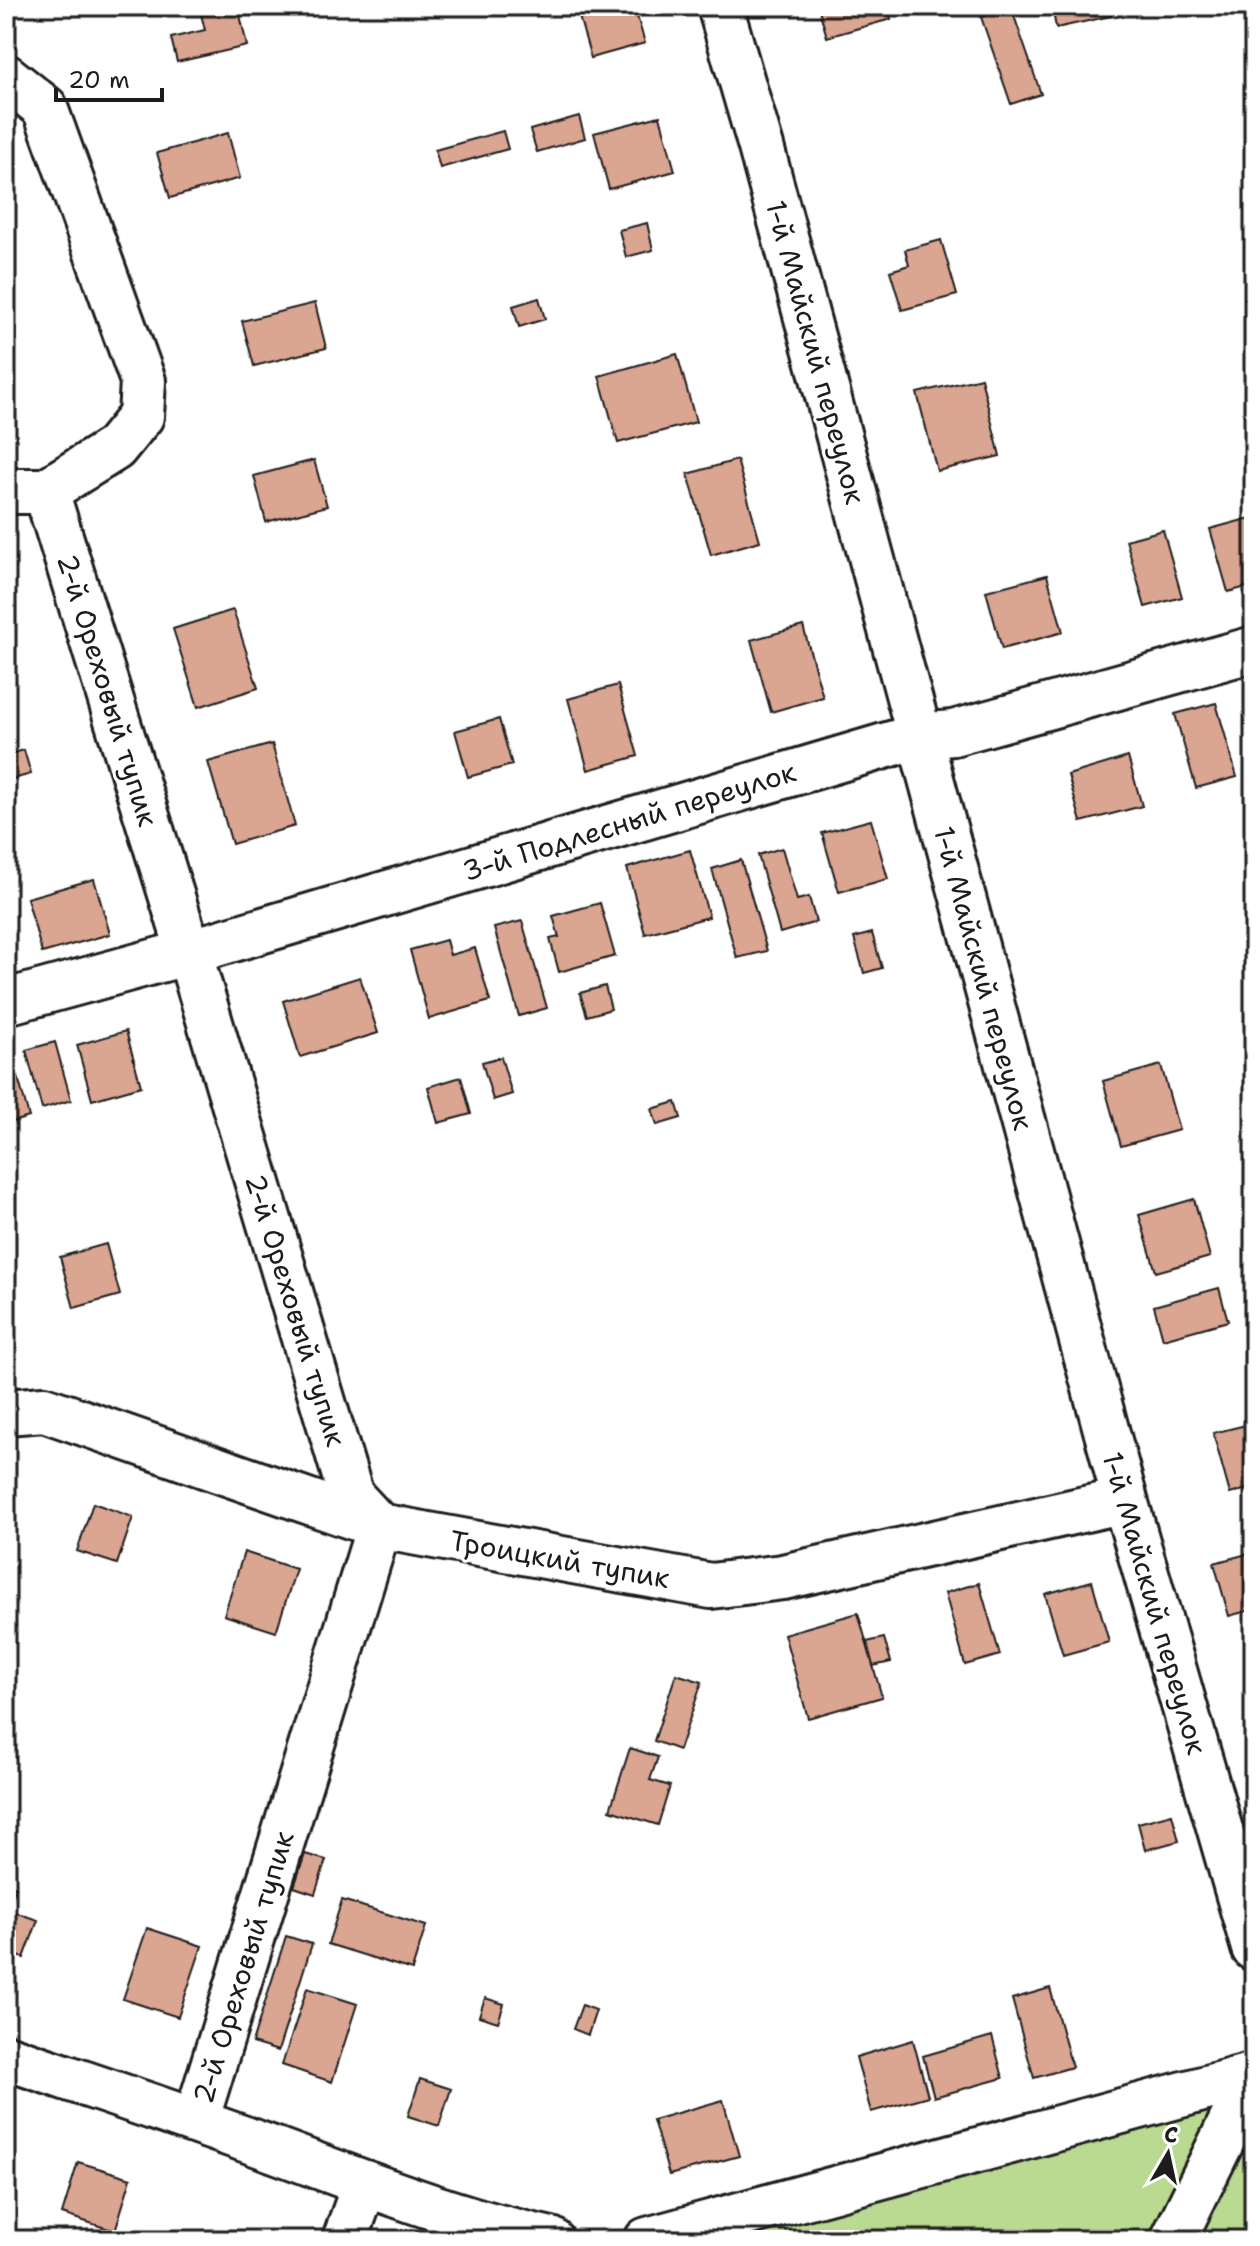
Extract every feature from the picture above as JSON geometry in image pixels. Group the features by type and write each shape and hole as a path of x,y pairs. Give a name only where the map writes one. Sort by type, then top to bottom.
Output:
{"street":[{"name":"1-й Майский переулок","path":"720,6 765,162 1125,1500 1254,1948"},
{"name":"2-й Ореховый тупик","path":"6,77 45,108 143,381 141,416 115,448 26,491 189,952 351,1496 379,1526 196,2121"},
{"name":"3-й Подлесный переулок","path":"6,1002 189,952 918,736 953,733 1254,649"},
{"name":"Троицкий тупик","path":"6,1412 44,1409 379,1526 711,1586 783,1577 1125,1500"},
{"path":"6,2057 196,2121 365,2183 509,2231 551,2240"},
{"path":"647,2240 1254,2075"},
{"path":"1173,2240 1241,2102 1254,2092"},
{"path":"345,2240 365,2183"}],"green space":[{"path":"1254,2096 1254,2240 726,2238"}],"building":[{"path":"238,6 247,46 177,62 171,38 205,30 201,14"},
{"path":"576,6 634,6 645,43 591,58"},
{"path":"818,6 888,6 891,19 827,37"},
{"path":"1052,6 1109,6 1111,16 1056,28"},
{"path":"1011,7 1041,94 1011,104 981,17"},
{"path":"579,116 585,138 537,152 530,130"},
{"path":"660,116 675,171 609,189 594,133"},
{"path":"503,131 508,149 440,168 435,150"},
{"path":"228,133 240,178 170,198 157,153"},
{"path":"647,223 653,250 626,257 619,230"},
{"path":"941,240 957,295 902,310 890,271 909,265 905,250"},
{"path":"539,298 545,319 519,327 513,306"},
{"path":"315,303 326,348 254,366 242,321"},
{"path":"677,354 696,422 618,443 599,376"},
{"path":"981,378 1000,456 937,471 917,393"},
{"path":"314,460 327,506 266,522 254,476"},
{"path":"737,460 760,541 711,555 688,474"},
{"path":"1254,517 1254,585 1228,592 1210,529"},
{"path":"1163,530 1182,597 1145,607 1126,540"},
{"path":"1047,575 1063,632 1002,649 986,591"},
{"path":"233,610 258,688 198,707 173,629"},
{"path":"803,626 823,697 771,712 751,640"},
{"path":"618,685 638,756 588,770 568,699"},
{"path":"1216,703 1237,777 1196,788 1175,714"},
{"path":"499,719 512,765 468,777 455,731"},
{"path":"272,744 295,826 232,844 208,762"},
{"path":"24,750 31,774 6,781 6,755"},
{"path":"1128,757 1142,806 1081,822 1068,775"},
{"path":"871,820 888,879 839,892 822,833"},
{"path":"782,848 797,900 809,897 816,922 780,933 758,855"},
{"path":"690,850 709,917 645,934 627,868"},
{"path":"741,860 767,951 737,958 712,869"},
{"path":"94,879 110,934 42,953 27,898"},
{"path":"600,903 615,956 559,972 550,939 559,937 553,916"},
{"path":"522,921 547,1008 519,1016 494,928"},
{"path":"872,933 882,968 864,973 854,938"},
{"path":"446,940 450,955 475,948 490,1001 429,1019 410,950"},
{"path":"360,977 378,1033 300,1057 283,1001"},
{"path":"605,986 611,1009 587,1016 580,993"},
{"path":"126,1031 141,1086 92,1100 77,1045"},
{"path":"55,1042 71,1100 42,1109 26,1050"},
{"path":"501,1057 512,1094 493,1100 482,1062"},
{"path":"14,1063 29,1117 6,1124 6,1065"},
{"path":"1161,1065 1179,1130 1121,1146 1103,1081"},
{"path":"461,1077 471,1114 438,1123 428,1087"},
{"path":"676,1102 681,1118 657,1125 652,1109"},
{"path":"1194,1199 1210,1257 1156,1272 1139,1215"},
{"path":"106,1244 120,1295 74,1308 60,1257"},
{"path":"1219,1288 1228,1321 1163,1339 1154,1306"},
{"path":"1254,1423 1254,1487 1230,1494 1213,1433"},
{"path":"93,1503 133,1517 117,1564 77,1551"},
{"path":"244,1552 296,1569 276,1632 224,1615"},
{"path":"1254,1552 1254,1609 1229,1616 1214,1563"},
{"path":"1092,1581 1109,1642 1063,1655 1045,1594"},
{"path":"979,1583 1000,1655 965,1665 945,1593"},
{"path":"858,1613 882,1697 808,1718 784,1634"},
{"path":"884,1638 891,1662 873,1666 867,1642"},
{"path":"676,1674 702,1682 679,1750 654,1741"},
{"path":"630,1748 658,1757 650,1780 670,1786 658,1825 610,1810"},
{"path":"1172,1814 1179,1841 1145,1850 1138,1823"},
{"path":"305,1854 326,1860 315,1894 294,1887"},
{"path":"6,1884 16,1887 8,1910 38,1920 24,1958 6,1952"},
{"path":"342,1900 426,1926 412,1970 328,1944"},
{"path":"147,1928 202,1946 178,2017 123,1999"},
{"path":"286,1936 312,1944 278,2051 252,2043"},
{"path":"307,1988 357,2004 332,2082 282,2065"},
{"path":"1050,1988 1072,2067 1034,2078 1012,1999"},
{"path":"485,1998 504,2004 498,2022 479,2016"},
{"path":"582,2005 596,2010 588,2035 573,2029"},
{"path":"992,2036 1003,2078 934,2097 923,2056"},
{"path":"913,2040 928,2096 871,2112 856,2057"},
{"path":"420,2079 451,2089 439,2126 408,2116"},
{"path":"723,2100 739,2156 669,2175 653,2120"},
{"path":"78,2162 131,2178 115,2231 62,2214"}]}
